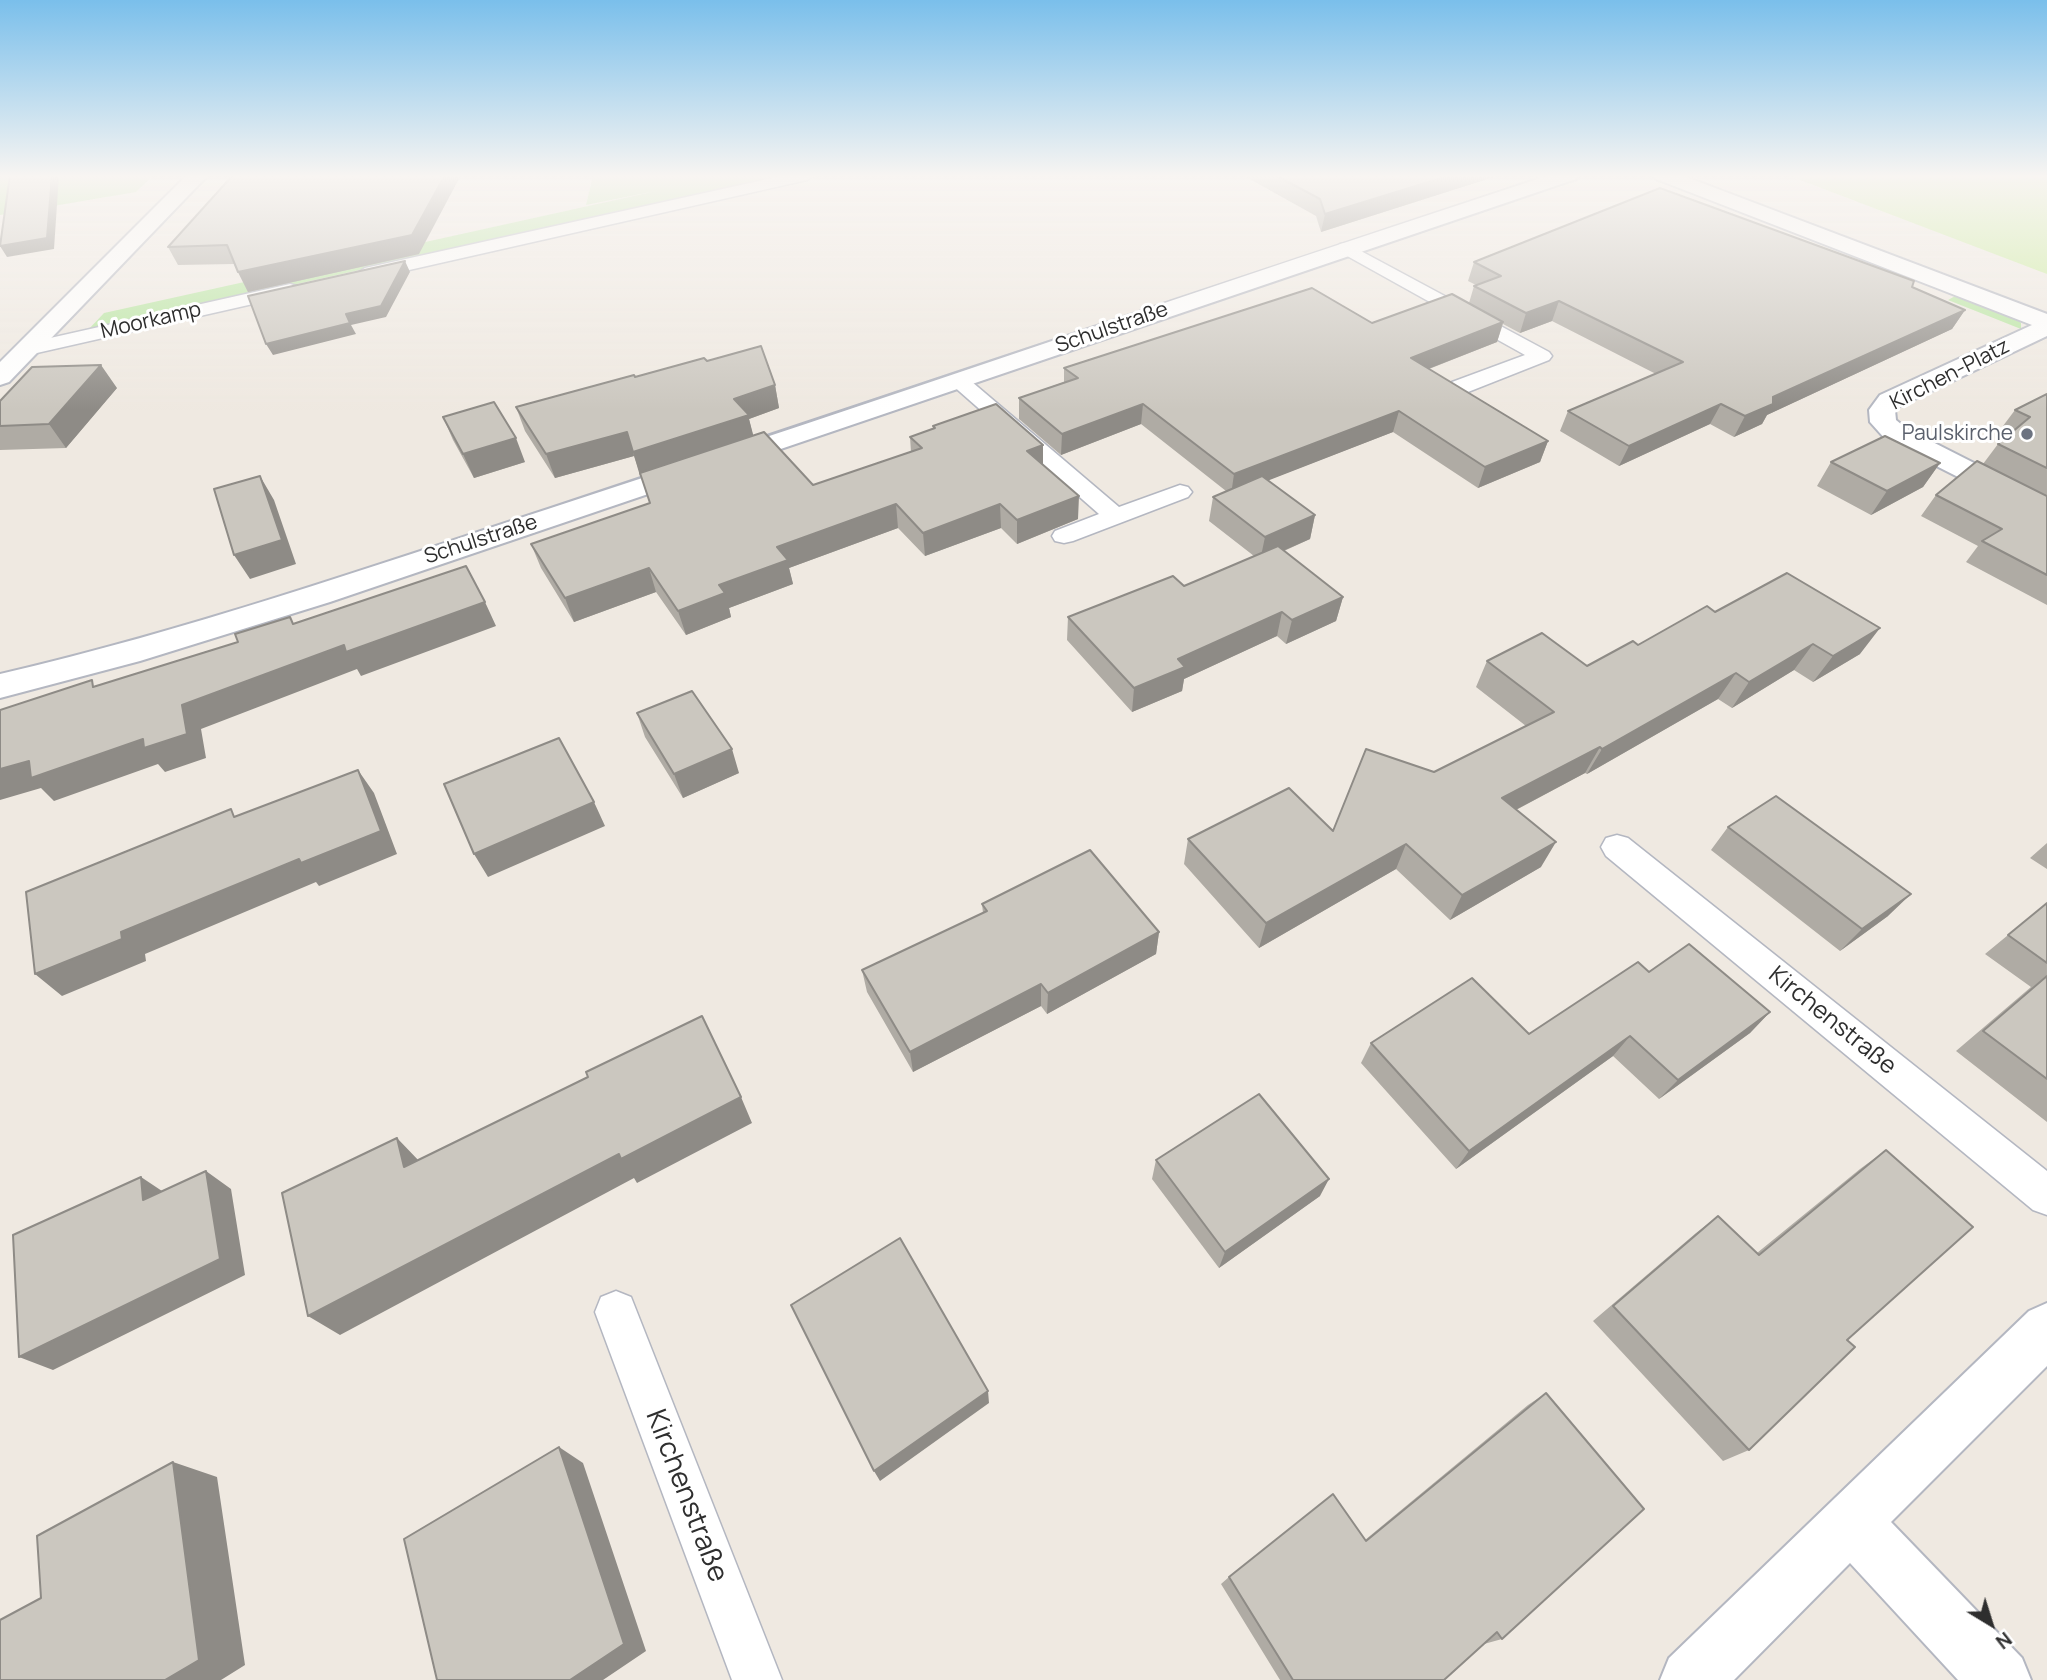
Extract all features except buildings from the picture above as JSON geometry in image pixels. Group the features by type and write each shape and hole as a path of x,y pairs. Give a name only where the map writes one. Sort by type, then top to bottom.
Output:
{"street":[{"path":"0,377 121,253"},
{"name":"Schulstraße","path":"0,686 123,654 233,621 698,470 1330,253"},
{"path":"1865,253 2047,325"},
{"name":"Kirchen-Platz","path":"2047,325 1889,401 1882,410 1883,422 1897,435 2047,511"},
{"path":"1691,1680 2047,1329"},
{"path":"1852,1523 2000,1680"}],"lane":[{"path":"350,277 456,253"},
{"path":"1356,253 1542,356 1460,387"},
{"name":"Moorkamp","path":"27,349 309,286"},
{"path":"958,380 1115,516"},
{"path":"1064,537 1180,492"},
{"name":"Kirchenstraße","path":"1617,847 2047,1196"},
{"name":"Kirchenstraße","path":"616,1312 757,1680"}],"green space":[{"path":"374,253 434,253 87,331 104,313"},
{"path":"1993,253 2047,253 2047,274"},
{"path":"1957,295 2017,319 2021,323 2021,329 1948,300"}],"place":[{"name":"Paulskirche","path":"2027,434"}]}
